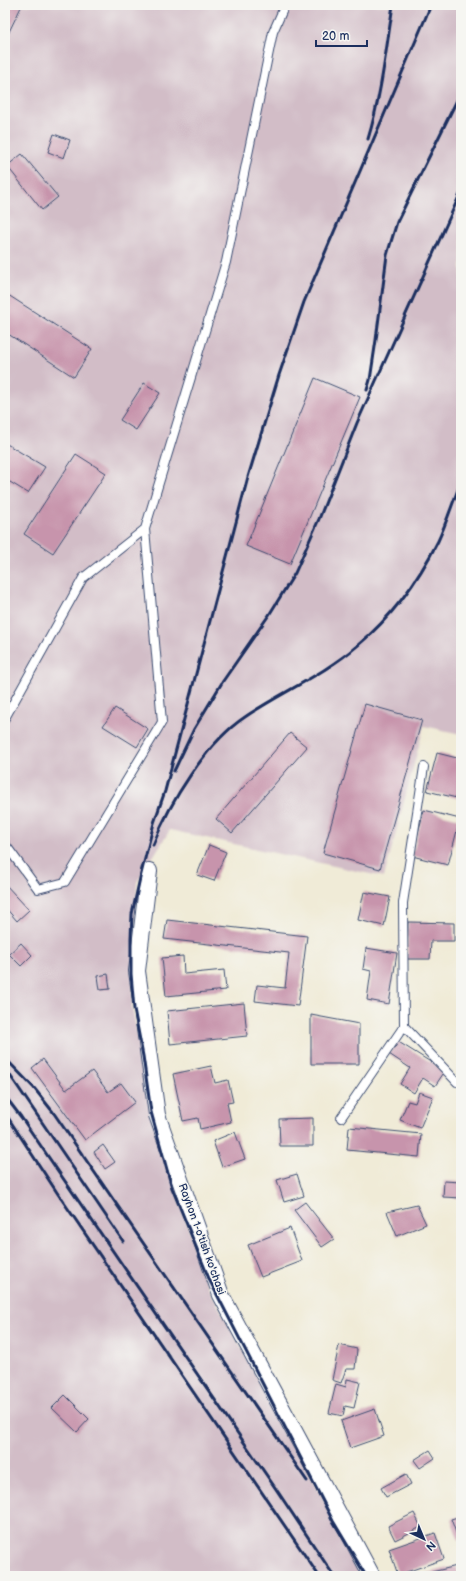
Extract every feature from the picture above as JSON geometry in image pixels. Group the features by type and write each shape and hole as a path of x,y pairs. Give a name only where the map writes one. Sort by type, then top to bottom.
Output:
{"street":[{"name":"Rayhon 1-o'tish ko'chasi","path":"149,871 137,971 157,1115 221,1295 372,1576"}],"lane":[{"path":"5,844 38,889 65,882 162,722 145,529 226,262 273,32 285,5"},
{"path":"5,718 83,578 145,529"},
{"path":"340,1118 404,1026 403,903 424,767"},
{"path":"404,1026 457,1082 461,1083"}],"shaded area":[{"path":"5,5 461,5 461,734 424,726 384,877 170,830 137,882 132,1007 158,1137 209,1289 366,1576 5,1576"}],"building":[{"path":"5,5 22,5 5,40"},
{"path":"54,134 70,140 64,158 48,152"},
{"path":"22,154 58,197 42,210 7,166"},
{"path":"5,293 92,349 74,377 5,332"},
{"path":"315,378 360,397 290,564 246,546"},
{"path":"144,383 160,393 136,430 120,420"},
{"path":"5,443 45,467 28,493 5,479"},
{"path":"76,454 106,473 53,553 24,534"},
{"path":"365,704 422,720 380,869 323,853"},
{"path":"115,708 148,729 137,747 103,726"},
{"path":"290,733 307,747 232,833 216,819"},
{"path":"437,753 461,759 461,799 427,791"},
{"path":"424,810 460,819 448,865 412,856"},
{"path":"209,845 226,852 214,881 197,875"},
{"path":"5,884 29,910 17,921 5,907"},
{"path":"364,892 390,897 384,926 358,920"},
{"path":"167,920 307,936 298,1006 255,1001 257,985 285,988 289,953 164,939"},
{"path":"408,922 454,923 454,941 431,941 430,959 407,959"},
{"path":"21,943 32,955 21,966 9,954"},
{"path":"366,948 397,953 389,1004 367,1000 371,971 363,969"},
{"path":"183,956 184,974 224,970 226,990 166,996 162,958"},
{"path":"108,974 110,989 100,990 98,976"},
{"path":"244,1003 247,1036 170,1044 167,1011"},
{"path":"311,1015 359,1024 359,1064 311,1064"},
{"path":"397,1041 445,1071 435,1086 423,1078 414,1093 400,1084 410,1068 389,1054"},
{"path":"43,1059 66,1090 92,1071 108,1092 121,1083 135,1102 85,1140 32,1068"},
{"path":"211,1066 215,1083 228,1080 233,1102 227,1103 231,1122 200,1129 198,1118 183,1121 173,1074"},
{"path":"419,1092 433,1097 420,1128 400,1120 408,1101 415,1103"},
{"path":"313,1118 313,1146 280,1146 279,1119"},
{"path":"349,1127 421,1134 419,1157 347,1150"},
{"path":"235,1132 245,1159 222,1167 213,1141"},
{"path":"103,1145 115,1162 105,1169 94,1152"},
{"path":"297,1174 304,1196 284,1202 277,1180"},
{"path":"444,1181 461,1182 461,1198 443,1197"},
{"path":"305,1202 334,1239 322,1247 294,1210"},
{"path":"417,1205 426,1224 397,1236 387,1212"},
{"path":"290,1228 302,1261 261,1277 248,1245"},
{"path":"339,1345 357,1349 355,1369 346,1369 341,1383 332,1380"},
{"path":"347,1379 360,1382 354,1408 345,1406 343,1416 329,1413 336,1384 346,1387"},
{"path":"65,1395 89,1419 77,1432 52,1408"},
{"path":"375,1409 384,1436 350,1448 341,1421"},
{"path":"430,1450 435,1458 420,1468 414,1460"},
{"path":"406,1474 411,1484 386,1497 381,1488"},
{"path":"414,1513 421,1527 395,1540 388,1526"},
{"path":"461,1516 461,1540 459,1541 451,1519"},
{"path":"435,1533 444,1559 398,1575 389,1549"},
{"path":"457,1566 459,1576 419,1576 419,1575"}],"railway":[{"path":"368,139 380,90 393,5"},
{"path":"366,1576 333,1521 210,1281 172,1188 151,1112 143,1056 134,1009 131,974 131,938 132,914 154,823 165,791 248,477 279,375 304,302 431,5"},
{"path":"367,390 376,340 387,255 397,222 460,94"},
{"path":"174,771 194,729 223,681 269,615 295,573 319,519 357,423 461,192"},
{"path":"153,845 160,828 179,792 203,758 231,728 259,708 316,675 344,656 370,635 393,611 413,584 438,541 461,482"},
{"path":"5,1058 34,1088 53,1112 307,1481"},
{"path":"5,1068 123,1241"},
{"path":"5,1096 21,1117 276,1489 334,1576"},
{"path":"5,1113 58,1194 319,1576"}]}
